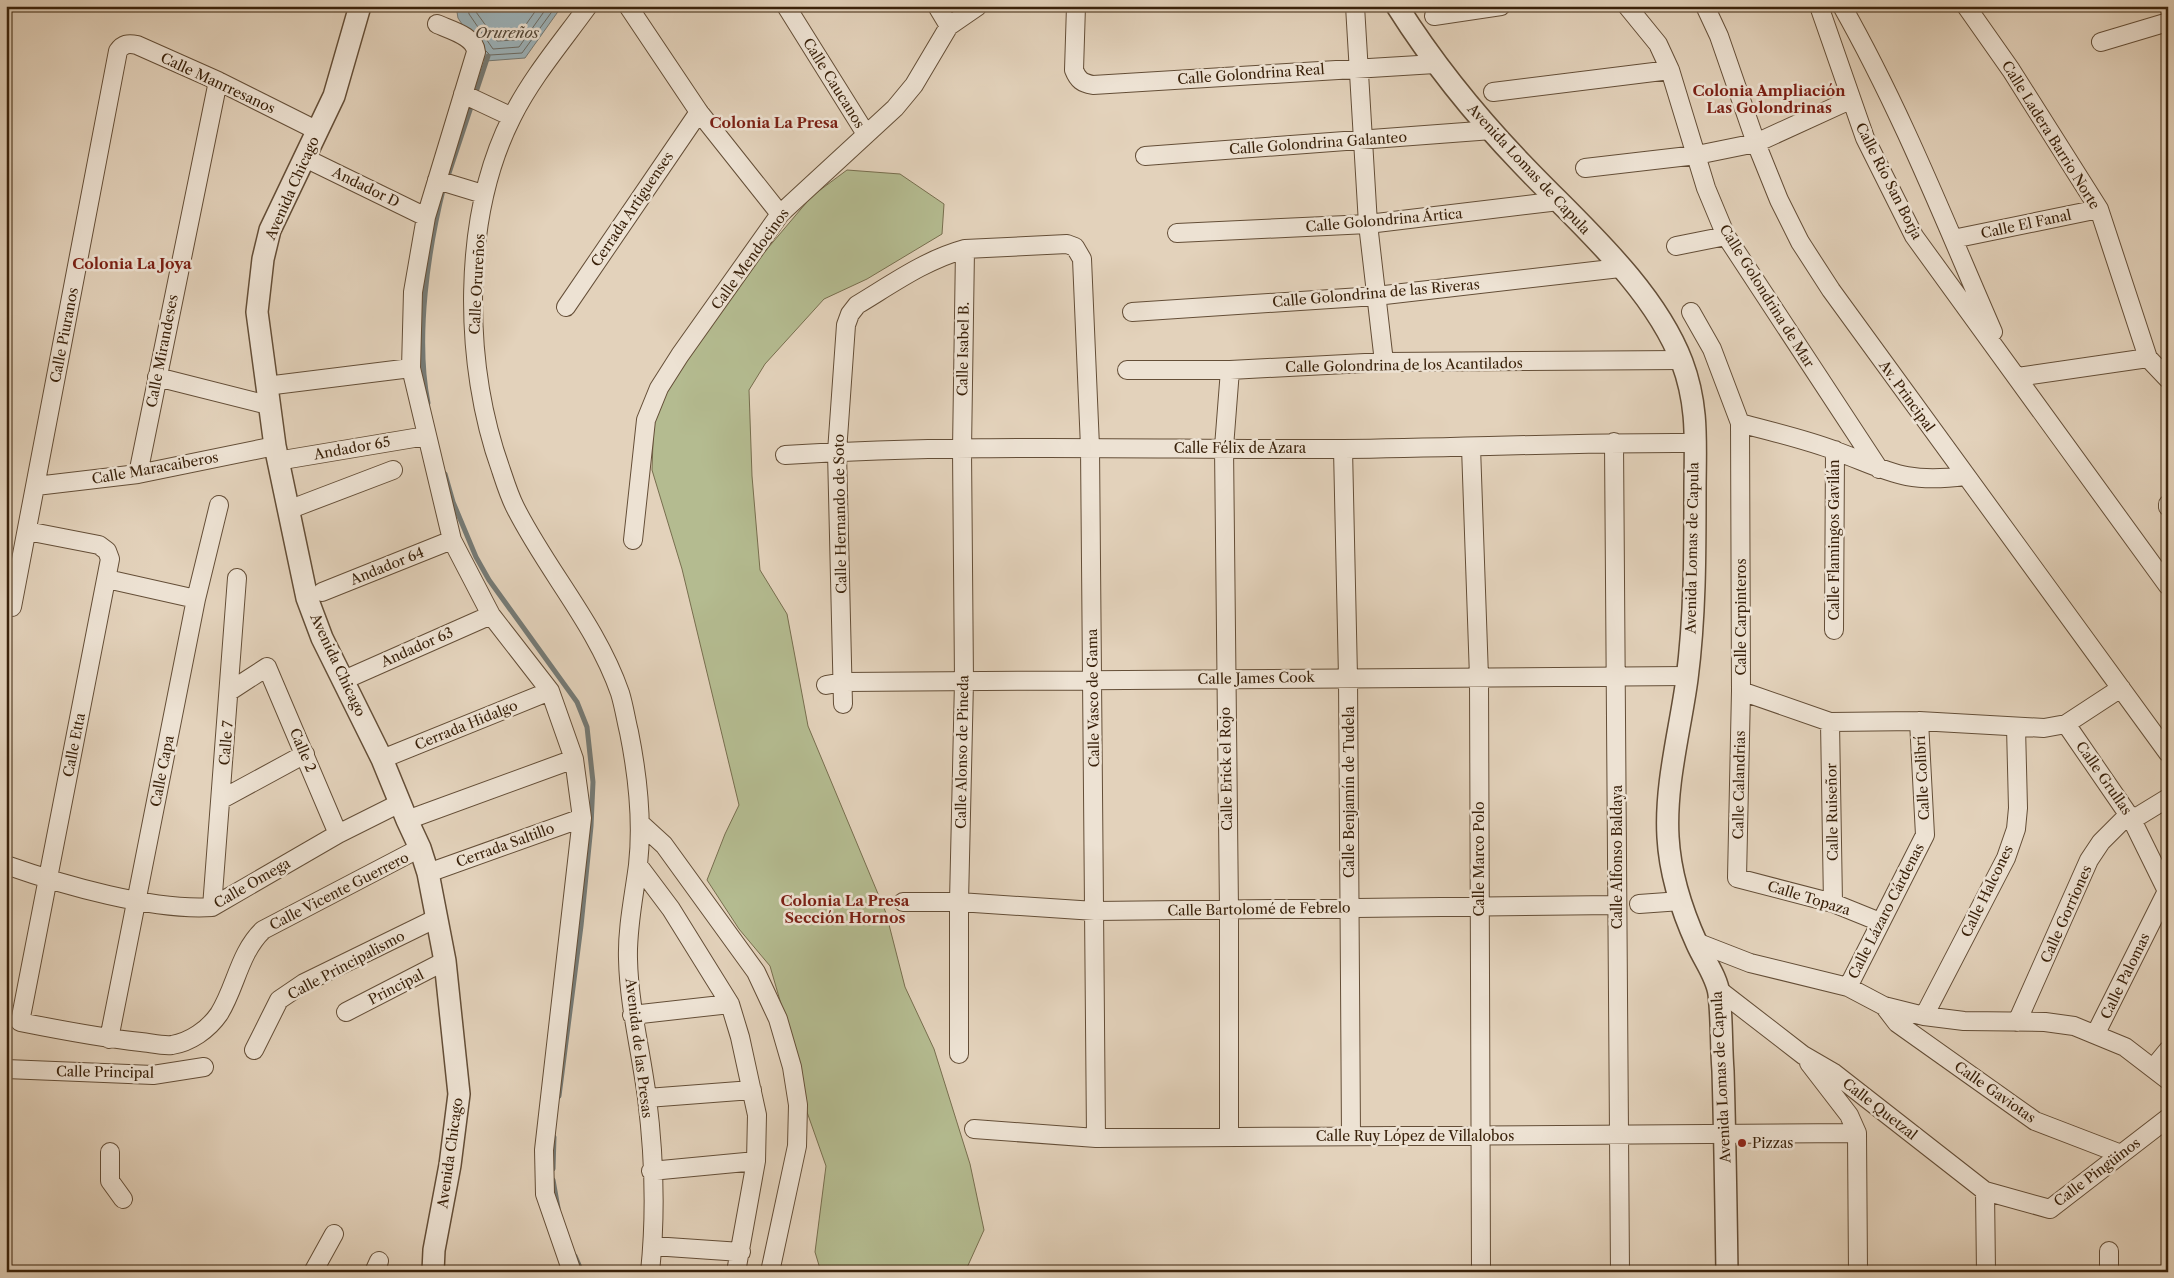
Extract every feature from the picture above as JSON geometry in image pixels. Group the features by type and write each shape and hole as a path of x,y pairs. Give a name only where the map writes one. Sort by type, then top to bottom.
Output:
{"street":[{"name":"Avenida Chicago","path":"360,6 334,96 270,230 263,260 257,312 276,454 307,598 322,638 382,760 420,848 428,873 437,918 445,962 459,1094 450,1165 434,1250 432,1272"},
{"name":"Calle Orureños","path":"588,6 536,76 511,117 483,194 476,254 473,326 479,390 490,441 513,505 538,548 594,633 621,695 636,770 641,824"},
{"path":"628,6 699,112 780,214"},
{"name":"Calle Caucanos","path":"786,6 866,134"},
{"path":"938,6 949,26"},
{"name":"Calle Mendocinos","path":"632,540 646,420 659,388 780,214 895,108 914,85 949,26 978,6"},
{"name":"Calle Golondrina Real","path":"1076,6 1074,70 1084,84 1093,85 1359,67 1435,64"},
{"path":"1355,6 1368,224 1384,362"},
{"name":"Avenida Lomas de Capula","path":"1397,6 1435,64 1492,130 1560,201 1620,268 1659,317 1681,360 1696,413 1695,569 1687,676 1668,807 1670,859 1681,901 1696,942 1719,990 1725,1135 1727,1272"},
{"path":"1434,16 1501,6"},
{"name":"Calle Golondrina de Mar","path":"1627,6 1658,44 1670,70 1706,188 1726,236 1879,469"},
{"name":"Av. Principal","path":"1705,6 1719,36 1756,144 1800,242 1831,290 2168,753"},
{"name":"Calle Río San Borja","path":"1819,6 1850,100 1865,138 1914,236 2168,586"},
{"name":"Calle Río San Borja","path":"1842,6 1875,65 2013,371"},
{"name":"Calle Ladera Barrio Norte","path":"1966,6 2011,70 2100,209 2148,358 2168,379"},
{"path":"2101,42 2168,22"},
{"path":"437,24 469,39 476,48 476,52 426,217 413,292 411,368 452,540 491,615 550,691 574,759 582,818 544,1150 545,1194 572,1272"},
{"name":"Calle Manrresanos","path":"118,51 122,46 129,43 137,45 218,81 318,131"},
{"name":"Calle Piuranos","path":"12,607 118,51"},
{"path":"1493,92 1670,70"},
{"name":"Calle Mirandeses","path":"138,474 218,81"},
{"path":"464,94 511,117"},
{"path":"1585,168 1697,155 1756,144 1850,100"},
{"name":"Cerrada Artiguenses","path":"566,307 699,112"},
{"name":"Calle Golondrina Galanteo","path":"1145,156 1492,130"},
{"name":"Andador D","path":"305,158 426,217"},
{"path":"438,180 483,194"},
{"name":"Calle Golondrina Ártica","path":"1177,233 1368,224 1560,201"},
{"name":"Calle El Fanal","path":"1953,240 2100,209"},
{"path":"1676,246 1726,236"},
{"name":"Calle Vasco de Gama","path":"965,249 1067,244 1075,247 1082,260 1090,447 1096,1138"},
{"name":"Calle Hernando de Soto","path":"842,704 834,683 837,452 846,325 850,314 857,305 934,259 965,249"},
{"name":"Calle Isabel B.","path":"962,450 965,249"},
{"name":"Calle Golondrina de las Riveras","path":"1132,312 1376,296 1620,268"},
{"name":"Calle Carpinteros","path":"1691,312 1712,349 1740,423 1741,691 1830,722 1919,721 2044,728 2066,724"},
{"path":"2013,371 2148,358"},
{"name":"Calle Golondrina de los Acantilados","path":"1127,370 1230,370 1384,362 1681,360"},
{"path":"157,377 267,395 411,368"},
{"name":"Calle Erick el Rojo","path":"1229,1137 1229,910 1224,447 1230,370"},
{"name":"Calle Flamingos Gavilán","path":"1740,423 1835,450 1879,469 1913,478 1937,480 1965,476"},
{"name":"Andador 65","path":"276,454 426,436"},
{"name":"Calle Félix de Azara","path":"785,455 837,452 1090,447 1343,449 1614,442 1695,443"},
{"name":"Calle Alfonso Baldaya","path":"1614,442 1620,1272"},
{"name":"Calle Marco Polo","path":"1471,447 1478,677 1481,1272"},
{"name":"Calle Benjamín de Tudela","path":"1343,449 1348,677 1351,1136"},
{"name":"Calle Alonso de Pineda","path":"959,1054 959,902 964,680 962,450"},
{"name":"Calle Flamingos Gavilán","path":"1834,630 1835,450"},
{"name":"Calle Maracaiberos","path":"36,486 138,474 276,454"},
{"path":"288,510 393,470"},
{"name":"Calle Capa","path":"109,1039 196,599 219,505"},
{"name":"Calle Etta","path":"20,1022 110,559 107,551 99,545 27,531"},
{"name":"Andador 64","path":"322,592 452,540"},
{"name":"Calle 7","path":"212,907 222,799 237,578"},
{"path":"107,579 196,599"},
{"name":"Andador 63","path":"344,680 491,615"},
{"name":"Calle 2","path":"230,691 267,667 338,834"},
{"name":"Calle James Cook","path":"834,683 964,680 1348,677 1617,678 1687,676"},
{"path":"2066,724 2121,688"},
{"name":"Cerrada Hidalgo","path":"382,760 550,691"},
{"name":"Calle Calandrias","path":"1737,878 1741,691"},
{"name":"Calle Colibrí","path":"1919,721 1925,835"},
{"name":"Calle Ruiseñor","path":"1830,722 1833,903"},
{"name":"Calle Grullas","path":"2066,724 2130,817 2167,892"},
{"name":"Calle Halcones","path":"1924,1016 2006,858 2016,829 2018,808 2016,727"},
{"path":"222,799 304,754"},
{"name":"Calle Omega","path":"6,865 47,879 136,900 189,909 212,907 338,834 574,759"},
{"name":"Calle Gorriones","path":"2017,1022 2090,860 2101,842 2130,817 2168,798"},
{"name":"Cerrada Saltillo","path":"428,873 582,818"},
{"path":"641,824 664,846 756,972 778,1018 792,1067 798,1105 797,1146 770,1272"},
{"name":"Avenida de las Presas","path":"641,824 627,957 632,1015 647,1098 653,1246 650,1272"},
{"name":"Calle Lázaro Cárdenas","path":"1848,987 1925,835"},
{"name":"Calle Vicente Guerrero","path":"20,1022 109,1039 170,1045 189,1040 204,1031 218,1015 252,940 263,930 420,848"},
{"path":"638,865 671,909 730,1004 752,1090 757,1115 756,1161 736,1272"},
{"name":"Calle Topaza","path":"1737,878 1833,903 1880,922"},
{"name":"Calle Palomas","path":"2096,1033 2167,892"},
{"path":"1639,904 1681,901"},
{"name":"Calle Bartolomé de Febrelo","path":"903,902 959,902 1095,911 1616,905"},
{"name":"Calle Principalismo","path":"254,1050 279,1000 304,983 437,918"},
{"path":"1696,942 1750,963 1848,987 1884,1006 1924,1016 1964,1021 2045,1022 2074,1026 2096,1033 2125,1047 2154,1067 2168,1080"},
{"name":"Principal","path":"346,1012 445,962"},
{"name":"Calle Quetzal","path":"1719,990 1802,1055 1834,1073 1985,1191 2050,1209"},
{"path":"632,1015 730,1004"},
{"name":"Calle Gaviotas","path":"1884,1006 1897,1023 2035,1121 2121,1154"},
{"path":"2154,1067 2168,1050"},
{"path":"1802,1055 1849,1115 1857,1133 1858,1272"},
{"name":"Calle Principal","path":"6,1069 153,1075 204,1068"},
{"path":"647,1098 752,1090"},
{"name":"Calle Pingüinos","path":"2050,1209 2168,1118"},
{"name":"Calle Ruy López de Villalobos","path":"974,1129 1096,1138 1857,1133"},
{"path":"110,1152 110,1180 123,1199"},
{"path":"651,1171 756,1161"},
{"path":"1985,1191 1986,1272"},
{"path":"313,1272 334,1234"},
{"path":"653,1246 741,1252"},
{"path":"2109,1251 2109,1272"}],"green space":[{"path":"847,170 900,174 944,204 942,234 867,279 824,299 765,364 749,390 752,476 760,570 787,614 808,726 886,913 905,987 934,1049 970,1164 984,1230 965,1272 821,1272 815,1252 826,1166 807,1112 792,1042 770,966 739,929 707,880 739,805 682,569 652,470 654,412 707,325 762,255 812,196"}],"water":[{"name":"Orureños","path":"456,6 562,6 525,58 486,61 458,18"}],"waterway":[{"path":"448,176 488,56"},
{"path":"428,403 424,377 423,350 425,294 428,265 444,186"},
{"path":"445,474 453,502 476,557 489,580 577,702 587,727 593,782 591,826 581,926 559,1096"},
{"path":"553,1169 554,1137"},
{"path":"553,1180 558,1208"},
{"path":"575,1256 582,1272"}],"place":[{"name":"Pizzas","path":"1742,1143"}],"district":[{"name":"Colonia Ampliación Las Golondrinas","path":"1769,100"},
{"name":"Colonia La Presa","path":"774,123"},
{"name":"Colonia La Joya","path":"132,264"},
{"name":"Colonia La Presa Sección Hornos","path":"845,910"}]}
